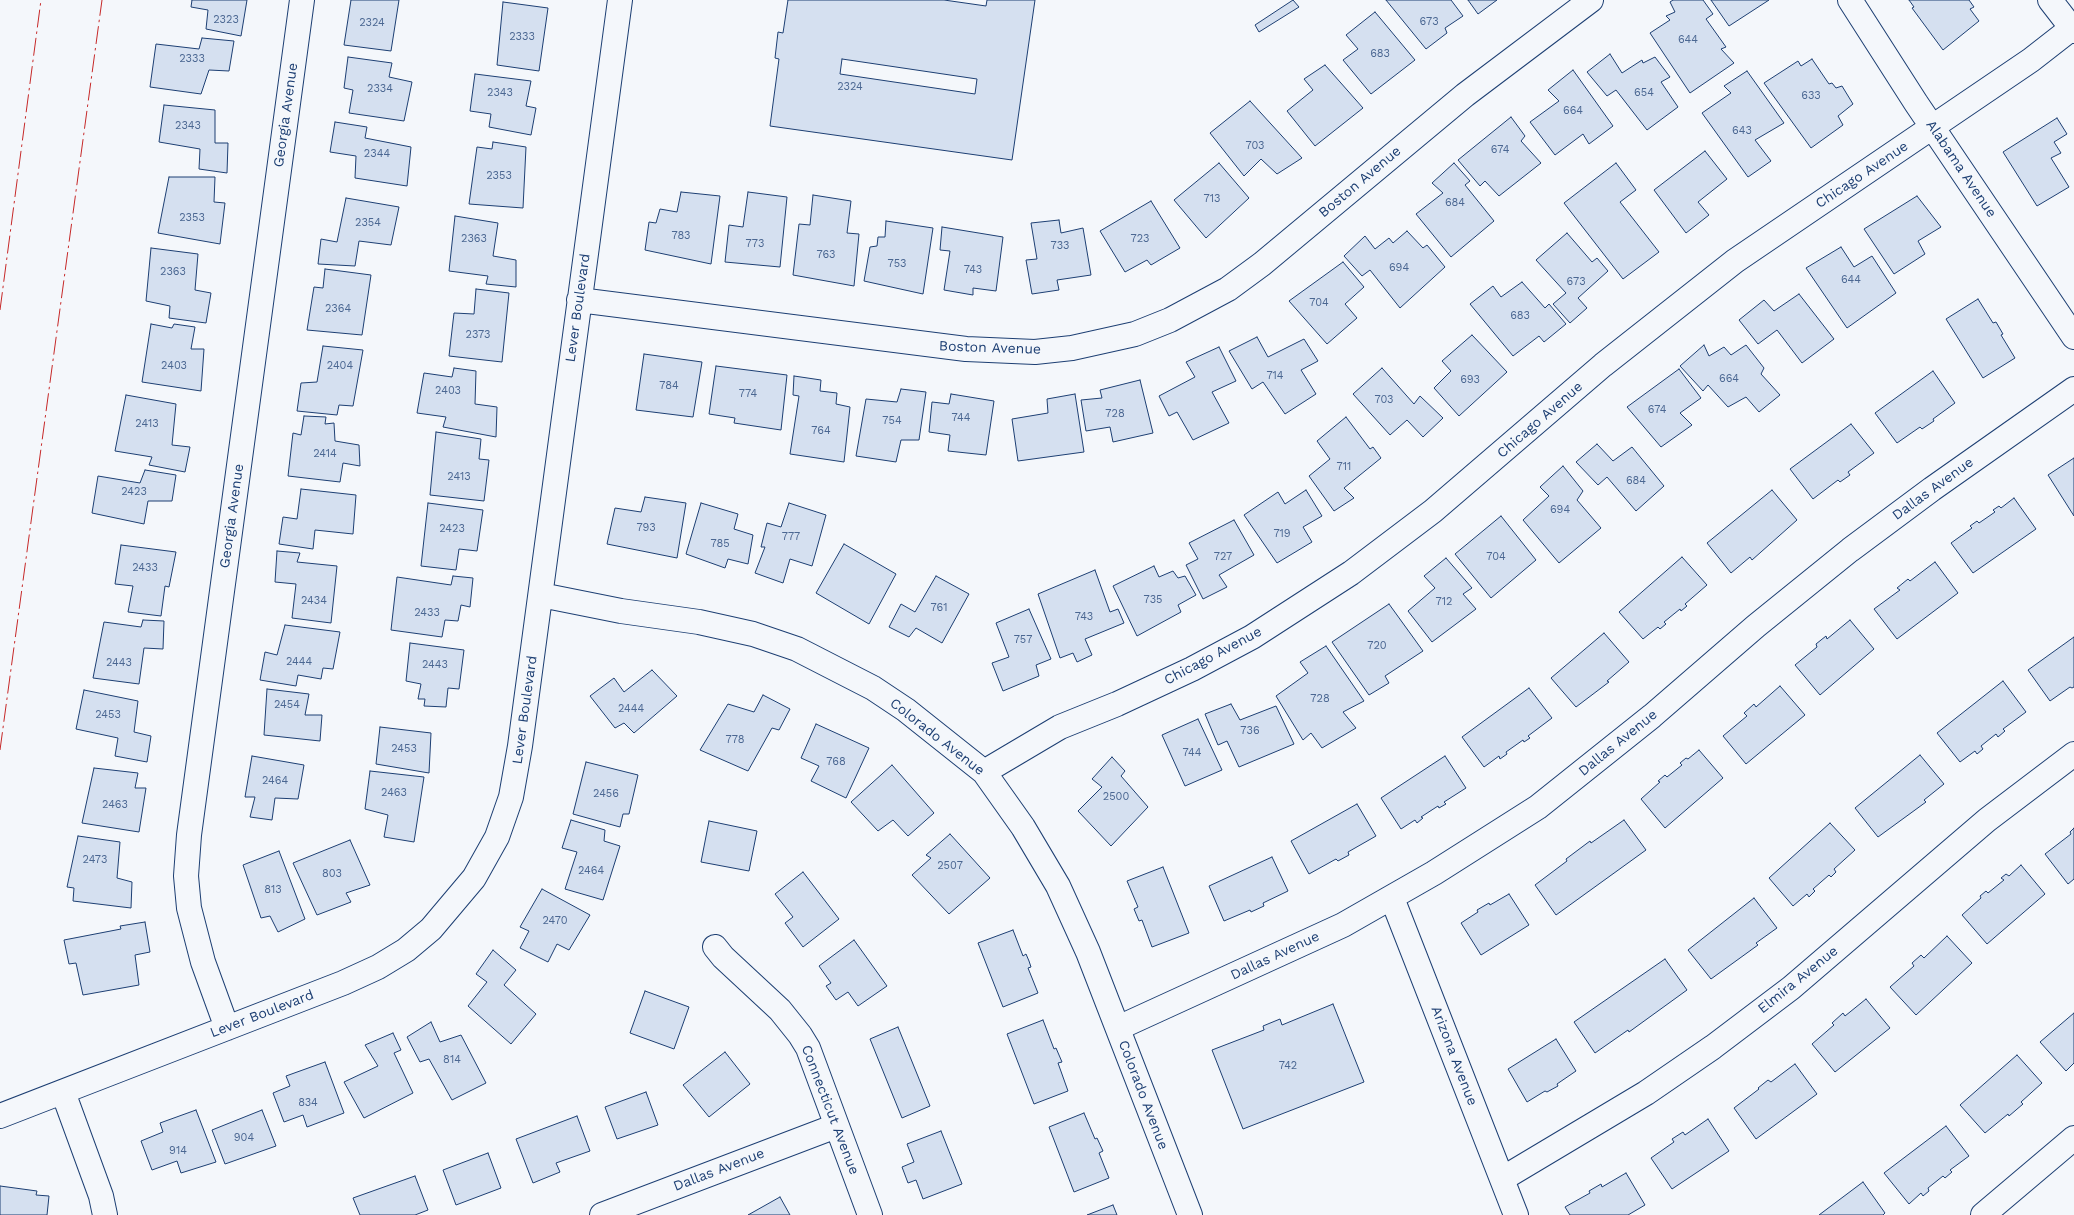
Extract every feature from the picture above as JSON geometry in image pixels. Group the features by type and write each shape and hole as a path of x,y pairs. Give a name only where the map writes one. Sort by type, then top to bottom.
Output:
{"street":[{"name":"Georgia Avenue","path":"226,1028 203,962 189,908 186,876 302,0"},
{"name":"Lever Boulevard","path":"0,1116 344,983 378,967 406,950 431,929 466,889 497,837 511,797 520,746 620,0"},
{"name":"Boston Avenue","path":"580,300 966,350 1035,352 1072,348 1135,334 1170,320 1228,289 1465,95 1591,0"},
{"name":"Alabama Avenue","path":"1850,0 2074,337"},
{"path":"2050,0 2073,30"},
{"name":"Chicago Avenue","path":"984,772 1060,727 1117,704 1192,669 1234,646 1351,573 1433,511 1603,366 1735,261 2073,30"},
{"name":"Dallas Avenue","path":"1118,1028 1343,925 1392,898 1538,807 1652,716 1756,626 1850,550 1932,489 2074,390"},
{"name":"Colorado Avenue","path":"540,595 699,622 753,634 796,650 873,688 906,710 984,772 1023,827 1058,886 1088,952 1190,1215"},
{"name":"Elmira Avenue","path":"1502,1179 1646,1093 1713,1047 1792,988 1987,820 2074,754"},
{"name":"Arizona Avenue","path":"1392,898 1516,1215"},
{"name":"Connecticut Avenue","path":"716,947 722,957 780,1010 808,1048 870,1215"},
{"path":"63,1092 101,1196 105,1215"},
{"name":"Dallas Avenue","path":"602,1215 836,1126"},
{"path":"1983,1215 2074,1138"}],"building":[{"path":"192,0 247,0 241,36 206,29 208,10 191,7"},
{"path":"351,0 399,0 391,51 344,45"},
{"path":"788,0 944,0 986,6 987,0 1035,0 1012,160 770,126 779,59 775,58 778,32 783,33","holes":["842,59 977,79 975,94 840,74"]},
{"path":"1293,0 1299,7 1259,32 1255,25"},
{"path":"1386,0 1451,0 1463,16 1445,28 1447,33 1426,49"},
{"path":"1468,0 1497,0 1478,14"},
{"path":"1673,0 1703,0 1713,14 1706,19 1726,47 1721,49 1734,63 1690,93 1650,33 1670,20 1666,16 1675,12 1670,2"},
{"path":"1711,0 1769,0 1729,26"},
{"path":"1909,0 1969,0 1974,7 1970,9 1979,21 1943,50 1912,8 1914,7"},
{"path":"503,2 548,8 539,71 497,65"},
{"path":"1375,12 1415,60 1371,94 1343,60 1358,49 1346,35"},
{"path":"202,38 234,41 229,71 209,70 201,94 150,87 156,44 199,49"},
{"path":"1610,54 1622,73 1642,60 1643,63 1655,57 1670,77 1661,82 1678,107 1647,130 1616,90 1607,96 1587,72"},
{"path":"348,57 392,63 389,77 412,82 404,121 349,113 353,90 344,88"},
{"path":"1812,59 1829,84 1832,83 1836,88 1842,86 1853,104 1838,116 1843,125 1811,148 1764,83 1798,61 1801,66"},
{"path":"1325,65 1363,108 1315,146 1287,111 1313,90 1304,79"},
{"path":"1573,70 1613,126 1589,144 1583,134 1555,155 1530,122 1559,101 1548,90"},
{"path":"1747,71 1784,123 1755,140 1771,161 1748,177 1702,113 1731,93 1724,86"},
{"path":"475,74 531,81 526,106 536,108 531,135 489,127 491,114 470,111"},
{"path":"1250,101 1302,158 1277,174 1261,159 1244,176 1210,133"},
{"path":"164,105 215,110 215,143 228,143 227,173 199,169 200,149 159,142"},
{"path":"1511,117 1525,136 1521,141 1541,163 1499,196 1485,181 1480,186 1458,160"},
{"path":"2057,118 2067,134 2054,142 2061,153 2051,158 2069,187 2037,206 2003,152"},
{"path":"335,122 367,127 365,138 411,147 407,186 355,178 356,156 330,152"},
{"path":"493,142 526,147 523,208 469,204 477,147 492,149"},
{"path":"1705,151 1727,179 1698,202 1709,215 1686,233 1654,190"},
{"path":"1219,163 1249,198 1206,238 1174,200"},
{"path":"1454,163 1470,181 1465,185 1494,221 1451,257 1416,214 1443,193 1432,183"},
{"path":"1616,163 1636,190 1620,202 1659,252 1623,279 1564,203"},
{"path":"169,177 215,177 214,202 225,203 220,244 158,233"},
{"path":"681,192 720,196 711,264 645,250 649,222 656,223 660,209 677,212"},
{"path":"748,192 787,197 780,267 725,262 729,225 743,227"},
{"path":"813,195 851,201 847,233 859,234 854,286 793,275 799,224 810,225"},
{"path":"1917,196 1941,227 1918,241 1925,254 1894,274 1864,229"},
{"path":"346,198 399,207 391,245 359,241 355,266 318,264 321,239 337,242"},
{"path":"1151,201 1180,248 1151,265 1147,260 1125,272 1100,231"},
{"path":"455,216 498,223 493,256 516,260 516,287 486,284 488,276 449,271"},
{"path":"1059,220 1061,233 1083,228 1091,275 1057,280 1059,290 1032,294 1026,260 1037,259 1031,223"},
{"path":"886,221 933,228 923,294 864,281 870,247 877,246 878,237 885,237"},
{"path":"942,227 1003,237 996,291 973,288 973,295 944,290 950,251 940,250"},
{"path":"1407,231 1423,248 1427,245 1445,267 1400,308 1370,270 1362,276 1344,256 1365,236 1375,249 1389,238 1393,243"},
{"path":"1567,233 1592,262 1597,258 1608,271 1578,298 1587,308 1570,323 1553,304 1566,293 1536,260"},
{"path":"1841,247 1854,267 1872,256 1896,293 1847,328 1806,268"},
{"path":"151,248 198,254 195,290 211,293 206,323 169,318 170,306 146,301"},
{"path":"1343,262 1364,287 1345,304 1357,318 1327,344 1289,301"},
{"path":"325,269 371,275 362,335 307,330 314,287 323,288"},
{"path":"1522,282 1545,308 1549,304 1566,324 1544,342 1539,336 1513,356 1470,304 1493,286 1501,297"},
{"path":"476,289 509,293 502,362 449,356 454,313 474,314"},
{"path":"1799,294 1834,339 1802,363 1777,330 1758,344 1739,320 1764,300 1774,311"},
{"path":"1978,299 1993,323 1996,322 2003,334 2001,335 2015,358 1983,378 1946,319"},
{"path":"151,324 172,328 174,324 195,327 191,349 204,349 201,391 142,382"},
{"path":"1472,335 1507,372 1459,416 1434,388 1451,371 1442,361"},
{"path":"1257,337 1268,357 1304,339 1318,361 1301,370 1316,394 1285,414 1263,382 1252,389 1229,351"},
{"path":"1704,345 1709,356 1724,347 1731,355 1746,345 1764,368 1761,374 1780,395 1759,412 1746,397 1728,407 1708,385 1703,391 1680,366"},
{"path":"323,346 363,350 353,406 339,405 337,415 297,411 301,383 317,382"},
{"path":"1219,347 1236,381 1212,392 1229,423 1193,440 1177,412 1169,416 1159,396 1195,377 1186,362"},
{"path":"644,354 702,362 693,417 636,410"},
{"path":"716,366 787,375 781,430 734,423 735,418 709,414"},
{"path":"454,368 476,371 475,404 497,407 496,437 443,427 446,417 417,413 424,373 452,377"},
{"path":"1382,368 1414,404 1420,396 1443,418 1423,437 1407,420 1390,435 1353,394"},
{"path":"1679,369 1701,398 1680,413 1692,425 1661,447 1627,407"},
{"path":"1933,371 1955,403 1933,419 1934,421 1922,429 1920,427 1897,443 1875,413"},
{"path":"794,376 821,380 820,391 837,393 836,404 850,407 844,462 790,454 799,396 793,395"},
{"path":"1140,380 1153,433 1113,442 1110,427 1086,431 1081,400 1102,398 1100,390"},
{"path":"901,389 926,392 919,440 901,440 896,462 856,456 866,399 897,402"},
{"path":"951,394 994,401 986,455 948,451 950,435 929,432 932,402 949,404"},
{"path":"1075,394 1084,452 1018,461 1012,419 1048,413 1047,399"},
{"path":"126,395 176,404 172,445 190,447 185,472 149,465 152,457 115,451"},
{"path":"304,416 326,417 325,424 334,423 335,441 359,445 360,466 343,463 340,482 288,476 293,433 301,435"},
{"path":"1346,417 1370,449 1373,447 1381,458 1344,488 1354,498 1334,511 1309,476 1330,459 1317,441"},
{"path":"1851,424 1874,453 1848,472 1850,475 1840,482 1838,480 1813,499 1790,469"},
{"path":"436,432 481,439 479,459 489,460 484,501 430,495"},
{"path":"1597,444 1613,461 1632,447 1664,486 1636,511 1607,477 1598,485 1576,462"},
{"path":"2074,458 2074,516 2048,475"},
{"path":"1563,466 1583,491 1577,500 1601,528 1559,563 1523,520 1549,496 1540,487"},
{"path":"145,470 176,475 172,501 148,501 144,524 92,513 98,476 140,483"},
{"path":"301,489 356,495 353,534 315,530 313,549 279,544 283,517 297,519"},
{"path":"1306,490 1322,516 1303,527 1312,542 1277,563 1244,515 1278,492 1285,504"},
{"path":"1772,490 1797,520 1752,560 1750,557 1731,573 1707,543"},
{"path":"645,497 686,503 677,558 607,544 615,508 641,512"},
{"path":"2014,498 2036,529 1973,573 1951,543 1972,528 1970,526 1977,521 1979,523 1995,512 1993,510 1999,506 2001,508"},
{"path":"428,503 483,510 477,551 459,549 456,570 421,566"},
{"path":"701,503 738,514 734,529 753,535 748,564 728,559 725,568 686,554"},
{"path":"789,503 826,515 812,566 790,559 783,583 755,573 765,547 761,547 767,523 781,527"},
{"path":"1501,516 1536,560 1491,598 1455,554"},
{"path":"1234,520 1254,555 1219,575 1227,587 1203,599 1186,565 1198,559 1189,543"},
{"path":"844,544 896,574 869,624 816,593"},
{"path":"121,545 176,552 169,587 165,586 161,616 128,612 133,586 115,584"},
{"path":"277,551 300,553 297,562 337,566 331,623 292,618 296,584 275,582"},
{"path":"1682,557 1707,585 1685,604 1687,606 1681,611 1680,609 1664,622 1666,624 1660,629 1658,627 1643,639 1619,612"},
{"path":"1446,558 1472,588 1463,594 1476,609 1432,642 1408,611 1435,588 1424,576"},
{"path":"1935,562 1958,593 1897,639 1874,609 1900,590 1897,588 1908,579 1910,581"},
{"path":"1154,566 1159,577 1173,571 1178,578 1185,576 1196,595 1178,605 1181,612 1137,636 1113,586"},
{"path":"1095,570 1110,612 1118,609 1124,623 1085,639 1092,655 1077,662 1073,653 1060,658 1038,594"},
{"path":"453,576 473,578 470,607 461,605 458,621 445,620 442,637 391,630 397,577 451,585"},
{"path":"936,576 969,594 942,643 916,628 909,637 889,627 901,604 915,612"},
{"path":"1389,604 1423,651 1385,676 1389,683 1369,695 1332,642"},
{"path":"1029,609 1051,659 1036,665 1039,676 1003,691 992,663 1009,657 996,623"},
{"path":"143,620 164,621 163,649 144,648 139,684 93,678 104,622 141,627"},
{"path":"1850,620 1874,649 1820,695 1795,665 1817,647 1816,644 1826,636 1827,639"},
{"path":"285,625 340,632 333,669 323,668 321,679 298,675 296,686 260,680 265,652 277,655"},
{"path":"1604,633 1629,662 1607,681 1609,682 1576,707 1551,678"},
{"path":"2074,637 2074,687 2070,687 2050,701 2028,670"},
{"path":"410,643 464,650 459,689 448,688 446,707 424,706 425,699 418,699 421,684 406,681"},
{"path":"1326,646 1364,701 1343,712 1356,728 1322,748 1311,733 1303,740 1276,696 1308,673 1300,662"},
{"path":"652,670 677,696 634,733 624,723 615,728 590,696 614,678 624,692"},
{"path":"2003,681 2026,712 2003,729 2005,731 1998,737 1996,734 1981,746 1983,749 1977,754 1975,751 1960,762 1937,733"},
{"path":"1780,686 1805,715 1746,764 1723,736 1747,716 1744,713 1754,704 1756,707"},
{"path":"1529,688 1552,718 1528,736 1530,738 1524,742 1523,740 1506,752 1507,754 1500,759 1499,756 1484,767 1462,737"},
{"path":"267,689 309,694 305,715 322,715 320,741 264,735"},
{"path":"84,690 138,701 134,732 151,736 147,762 115,756 118,738 76,729"},
{"path":"763,695 790,709 779,730 772,728 748,771 700,750 728,704 754,712"},
{"path":"1231,704 1240,720 1276,706 1294,744 1239,767 1227,741 1218,745 1205,714"},
{"path":"1198,719 1222,770 1185,786 1162,735"},
{"path":"816,724 869,748 846,798 811,781 819,766 801,758"},
{"path":"380,727 431,733 429,773 376,764"},
{"path":"1699,750 1723,778 1665,828 1641,799 1665,775 1667,777 1682,765 1680,763"},
{"path":"1920,755 1944,784 1924,800 1926,802 1878,837 1855,808"},
{"path":"252,756 304,765 298,799 275,798 272,820 250,817 255,797 245,797"},
{"path":"1445,756 1466,788 1444,802 1446,804 1439,808 1438,806 1421,817 1423,818 1417,823 1415,820 1401,829 1381,798"},
{"path":"1112,757 1125,771 1121,776 1148,807 1111,846 1078,811 1102,787 1092,779"},
{"path":"586,762 638,775 629,814 623,814 620,827 573,814"},
{"path":"892,765 934,813 908,836 893,820 878,831 851,802"},
{"path":"94,768 138,773 135,788 146,788 139,832 82,823"},
{"path":"370,771 424,777 414,842 384,837 388,815 365,809"},
{"path":"1357,804 1376,836 1348,852 1349,855 1338,861 1336,859 1309,874 1291,841"},
{"path":"571,820 605,830 604,841 620,846 603,900 565,889 577,852 562,848"},
{"path":"1624,820 1646,850 1556,915 1535,885 1590,841 1591,843"},
{"path":"709,821 757,831 749,871 701,862"},
{"path":"1830,823 1855,850 1834,869 1836,872 1831,877 1829,875 1813,889 1815,891 1809,897 1807,894 1793,906 1769,878"},
{"path":"2074,828 2074,879 2068,884 2045,854 2071,834 2070,832"},
{"path":"950,834 990,878 949,914 912,875 931,858 926,855"},
{"path":"78,836 120,842 117,878 132,882 131,908 73,901 74,888 67,887"},
{"path":"350,840 370,885 346,893 351,902 317,915 293,863"},
{"path":"279,851 305,919 278,932 270,916 261,918 243,865"},
{"path":"1272,857 1288,891 1263,903 1264,906 1224,921 1209,886"},
{"path":"2021,865 2045,894 1987,944 1962,915 1986,891 1988,893 2004,880 2001,878 2006,874 2009,876"},
{"path":"1163,867 1189,933 1152,947 1142,920 1139,921 1134,909 1138,907 1127,881"},
{"path":"803,872 839,919 803,947 785,923 793,917 775,894"},
{"path":"542,889 590,915 569,950 557,944 548,962 520,948 529,931 520,927"},
{"path":"1509,894 1529,925 1481,955 1461,923 1478,912 1477,910"},
{"path":"1754,898 1777,928 1756,943 1758,945 1711,979 1688,950"},
{"path":"145,922 150,952 135,955 139,985 83,995 76,963 69,964 64,940 121,929 120,926"},
{"path":"1013,930 1023,956 1026,954 1029,961 1031,967 1028,968 1038,993 1003,1007 978,943"},
{"path":"1947,936 1972,963 1916,1015 1890,987 1914,966 1912,963 1921,955 1924,958"},
{"path":"854,940 887,986 858,1006 848,992 836,1000 826,986 831,983 819,966"},
{"path":"493,950 516,970 504,985 536,1014 511,1044 468,1006 487,982 476,974"},
{"path":"1665,959 1687,990 1629,1032 1628,1030 1595,1053 1574,1022"},
{"path":"645,991 689,1007 674,1049 630,1033"},
{"path":"1866,999 1890,1028 1835,1072 1812,1044 1834,1025 1832,1023 1843,1013 1845,1016"},
{"path":"1333,1004 1364,1082 1243,1129 1212,1050 1264,1030 1263,1026 1280,1019 1282,1025"},
{"path":"2074,1013 2074,1063 2066,1071 2040,1042"},
{"path":"1043,1020 1054,1049 1056,1048 1062,1062 1058,1063 1068,1091 1034,1104 1007,1034"},
{"path":"431,1022 440,1042 461,1035 486,1083 452,1100 429,1059 420,1062 407,1037"},
{"path":"898,1027 930,1106 902,1118 870,1039"},
{"path":"393,1033 401,1050 394,1053 413,1093 364,1118 344,1082 378,1066 365,1045"},
{"path":"1556,1039 1576,1071 1557,1084 1558,1086 1547,1092 1545,1091 1527,1102 1508,1069"},
{"path":"725,1052 750,1084 709,1117 683,1085"},
{"path":"2017,1055 2042,1083 2021,1102 2023,1104 1985,1133 1960,1105"},
{"path":"325,1062 344,1113 307,1127 303,1115 284,1122 273,1093 290,1086 286,1076"},
{"path":"1795,1064 1817,1094 1756,1139 1734,1108 1768,1080 1771,1082"},
{"path":"646,1092 658,1125 617,1139 605,1107"},
{"path":"196,1110 216,1162 181,1173 177,1161 152,1170 141,1141 163,1132 160,1123"},
{"path":"262,1110 276,1146 225,1164 212,1130"},
{"path":"1084,1113 1095,1139 1097,1138 1103,1151 1099,1153 1109,1178 1074,1192 1049,1127"},
{"path":"577,1116 590,1151 556,1163 560,1172 533,1183 516,1139"},
{"path":"1708,1119 1729,1151 1672,1189 1651,1158 1674,1142 1672,1139 1683,1132 1685,1135"},
{"path":"1946,1126 1969,1156 1950,1170 1952,1172 1945,1178 1943,1176 1928,1188 1929,1191 1923,1196 1921,1193 1909,1204 1884,1173"},
{"path":"941,1131 962,1184 923,1199 916,1180 908,1183 902,1167 914,1162 907,1144"},
{"path":"488,1153 501,1188 456,1205 443,1170"},
{"path":"1626,1173 1645,1205 1628,1215 1570,1215 1565,1207 1590,1193 1589,1191 1601,1184 1602,1187"},
{"path":"415,1176 428,1210 415,1215 360,1215 353,1198"},
{"path":"1863,1182 1885,1213 1883,1215 1819,1215"},
{"path":"0,1186 37,1191 36,1195 49,1196 47,1215 0,1215"},
{"path":"780,1197 790,1215 748,1215"},
{"path":"1113,1205 1117,1215 1087,1215"}],"power":[{"path":"0,310 41,0"},
{"path":"0,750 102,0"}]}
